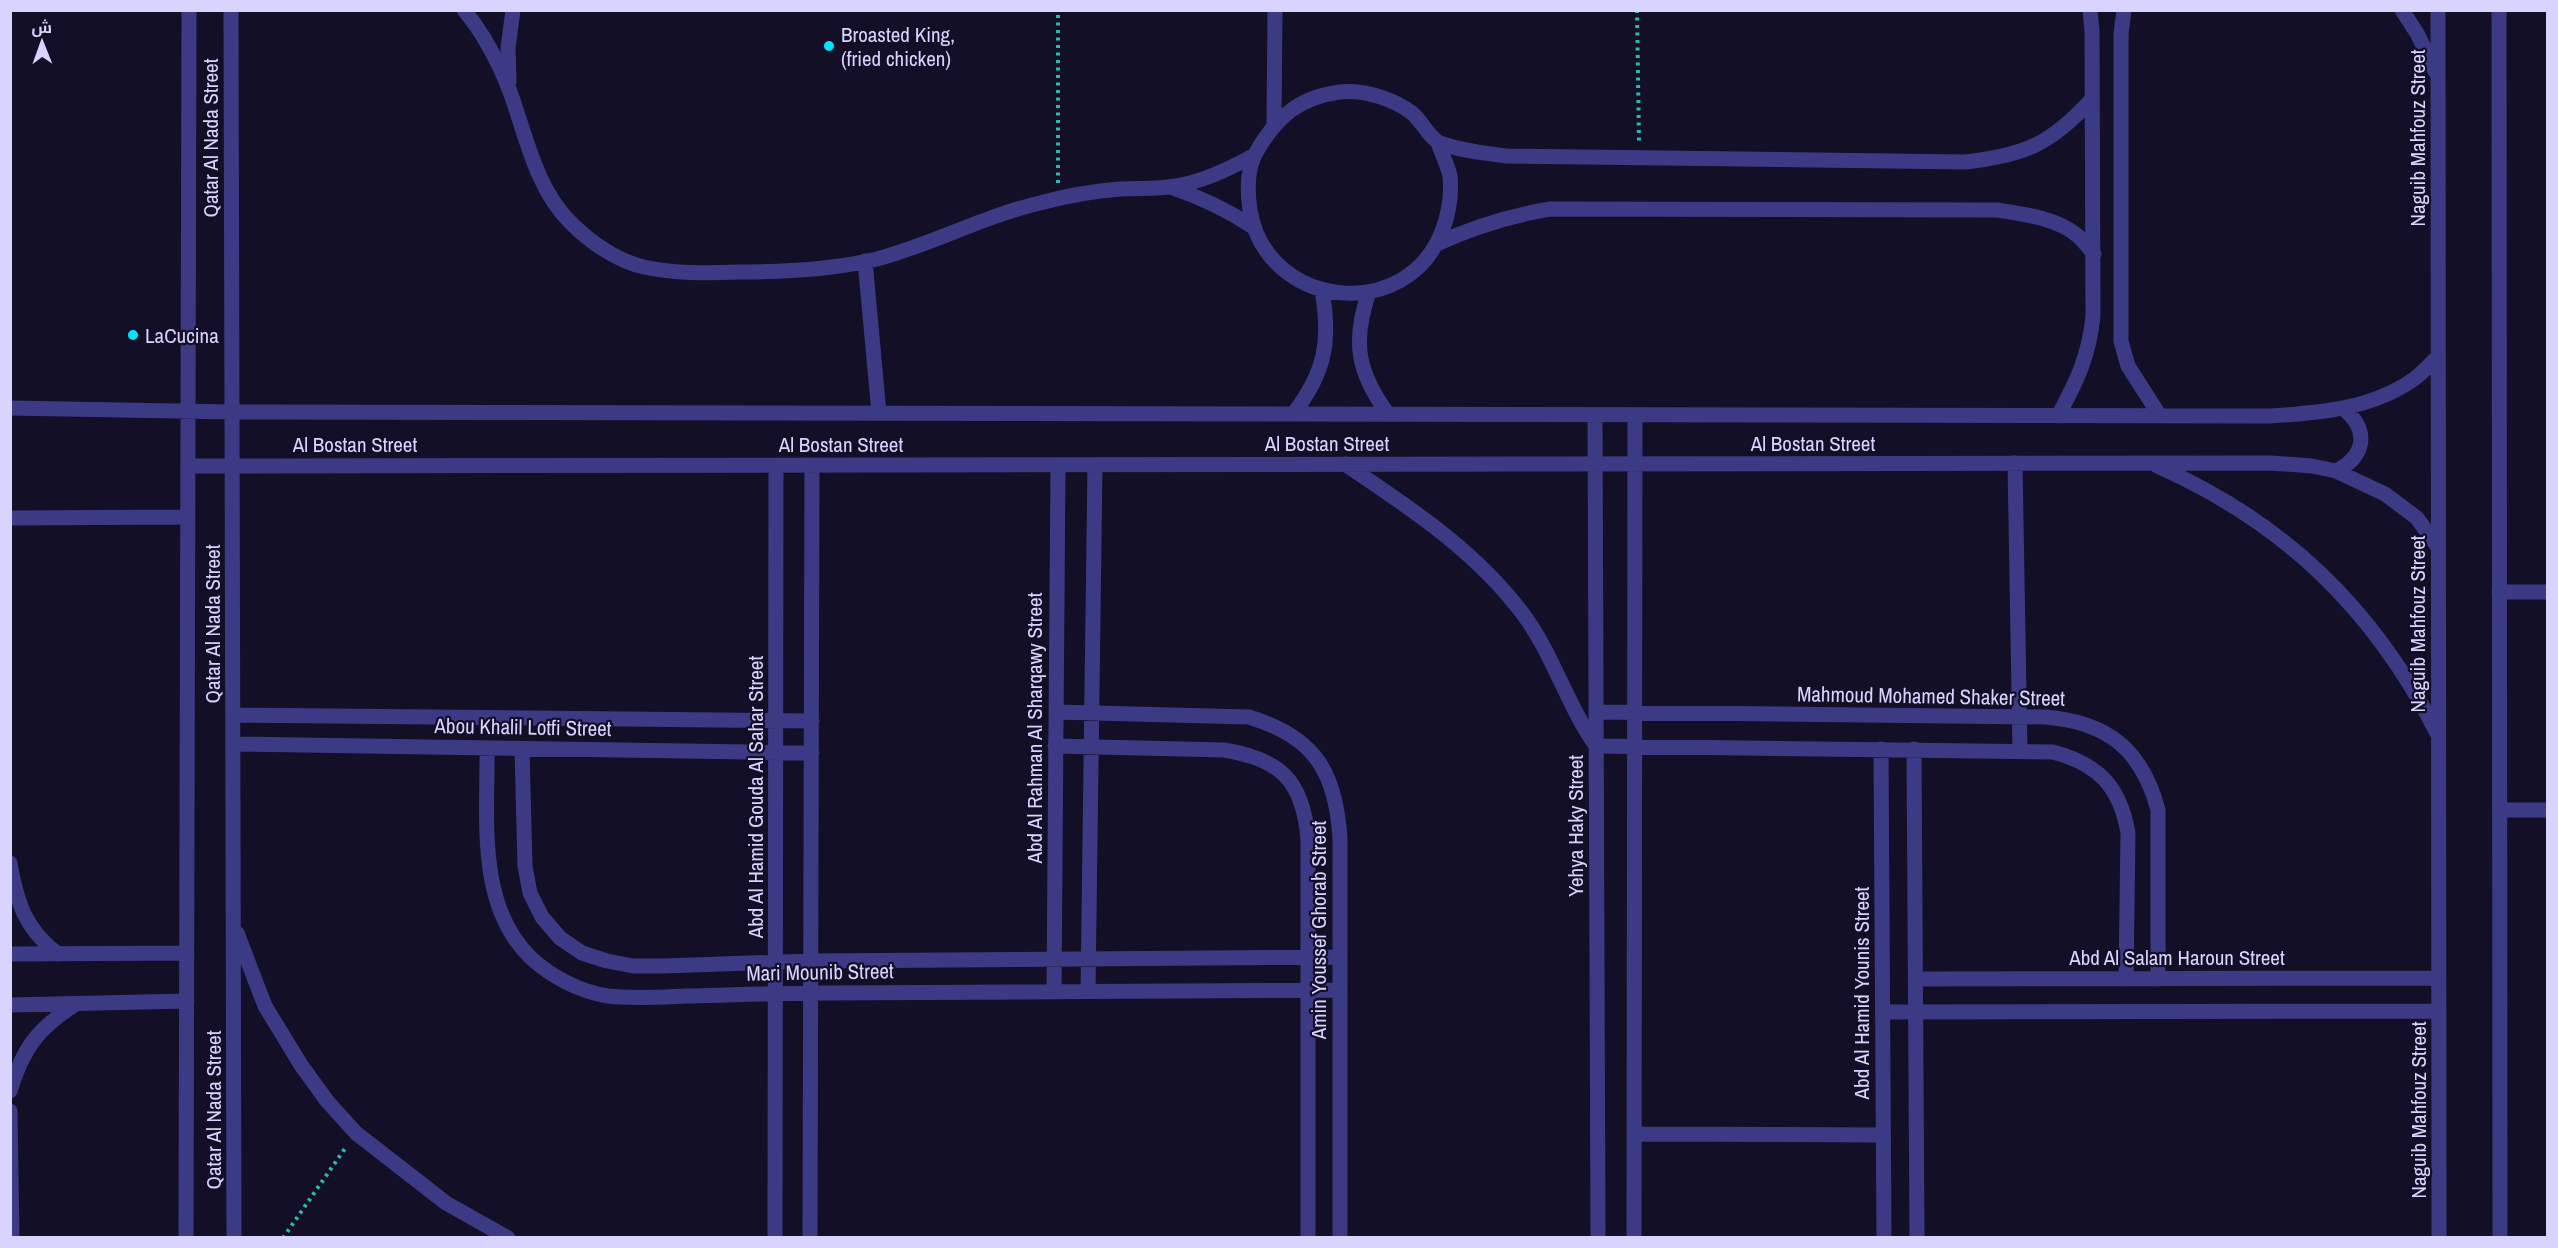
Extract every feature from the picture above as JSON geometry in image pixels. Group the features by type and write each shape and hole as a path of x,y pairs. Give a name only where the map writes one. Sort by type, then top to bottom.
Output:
{"street":[{"name":"Qatar Al Nada Street","path":"186,1238 189,10"},
{"name":"Qatar Al Nada Street","path":"231,10 234,1238"},
{"path":"464,10 492,52 509,88 528,147 545,187 569,222 602,250 641,267 684,273 783,272 830,268 923,245 970,224 1018,208 1058,198 1119,189 1170,187 1227,170 1254,156"},
{"path":"509,88 508,48 513,10"},
{"path":"1274,124 1275,10"},
{"path":"2058,416 2084,366 2090,341 2094,254 2090,10"},
{"path":"2124,10 2121,45 2121,341 2128,366 2160,416"},
{"path":"2402,10 2418,35 2439,80"},
{"name":"Naguib Mahfouz Street","path":"2438,10 2439,1238"},
{"path":"2499,10 2500,1238"},
{"path":"1341,91 1379,96 1413,113 1438,142 1450,175 1450,210 1437,244 1419,266 1396,283 1369,292 1346,294 1322,291 1293,278 1268,255 1252,226 1247,191 1254,156 1274,124 1304,101 1341,91"},
{"path":"1438,142 1472,151 1507,156 1965,162 2002,158 2037,145 2069,125 2092,99"},
{"path":"1170,187 1199,196 1227,209 1252,226"},
{"path":"1437,244 1474,227 1511,215 1550,209 1997,210 2025,214 2052,222 2077,236 2094,254"},
{"path":"865,261 879,413"},
{"path":"1294,413 1310,393 1323,360 1327,317 1322,291"},
{"path":"1369,292 1360,317 1358,343 1372,393 1388,414"},
{"name":"Al Bostan Street","path":"10,408 232,412 2270,416 2307,414 2344,408 2380,397 2413,380 2438,357"},
{"path":"2336,471 2353,460 2361,442 2360,429 2354,417 2344,408"},
{"name":"Yehya Haky Street","path":"1595,414 1598,1238"},
{"path":"1634,1238 1635,415"},
{"name":"Al Bostan Street","path":"188,466 2271,463 2312,466 2336,471 2393,500 2417,518 2438,547"},
{"path":"1344,464 1447,535 1488,572 1524,615 1551,661 1582,725 1596,746 2052,752 2072,757 2090,766 2105,779 2117,795 2125,813 2128,833 2126,978"},
{"path":"2015,464 2020,751"},
{"path":"2151,464 2224,499 2282,539 2321,572 2349,601 2399,665 2439,735"},
{"name":"Abd Al Hamid Gouda Al Sahar Street","path":"776,465 776,1238"},
{"path":"810,1238 812,465"},
{"name":"Abd Al Rahman Al Sharqawy Street","path":"1054,992 1058,465"},
{"path":"1088,991 1095,465"},
{"path":"10,518 188,517"},
{"path":"2499,592 2547,592"},
{"name":"Amin Youssef Ghorab Street","path":"1056,712 1248,717 1275,725 1299,740 1318,760 1332,784 1339,811 1340,1238"},
{"name":"Mahmoud Mohamed Shaker Street","path":"1596,712 2019,717 2071,719 2097,728 2120,742 2138,762 2151,785 2158,810 2158,979"},
{"name":"Abou Khalil Lotfi Street","path":"233,715 812,721"},
{"name":"Abou Khalil Lotfi Street","path":"233,744 812,753"},
{"name":"Amin Youssef Ghorab Street","path":"1055,746 1224,750 1251,754 1275,767 1294,787 1306,811 1308,838 1308,1238"},
{"name":"Mari Mounib Street","path":"487,748 489,853 492,881 500,908 512,934 530,957 553,975 579,988 607,996 1340,990"},
{"name":"Mari Mounib Street","path":"522,748 525,866 530,893 542,917 560,938 582,953 633,966 776,962 1340,957"},
{"name":"Abd Al Hamid Younis Street","path":"1881,749 1884,1238"},
{"path":"1914,749 1917,1238"},
{"path":"2499,810 2547,810"},
{"path":"10,863 13,882 28,923 40,940 58,954"},
{"path":"233,924 265,1006 301,1065 327,1101 356,1133 446,1203 508,1238"},
{"path":"10,954 187,953"},
{"name":"Abd Al Salam Haroun Street","path":"1915,979 2439,978"},
{"path":"10,1005 187,1001"},
{"path":"10,1091 18,1065 32,1040 52,1019 76,1004"},
{"path":"1882,1012 2438,1011"},
{"path":"10,1111 12,1238"},
{"path":"1634,1134 1883,1135"}],"path":[{"path":"1058,10 1058,198"},
{"path":"1637,10 1640,158"},
{"path":"283,1238 356,1133"}],"place":[{"name":"Broasted King, (fried chicken)","path":"829,46"},
{"name":"LaCucina","path":"133,335"}]}
